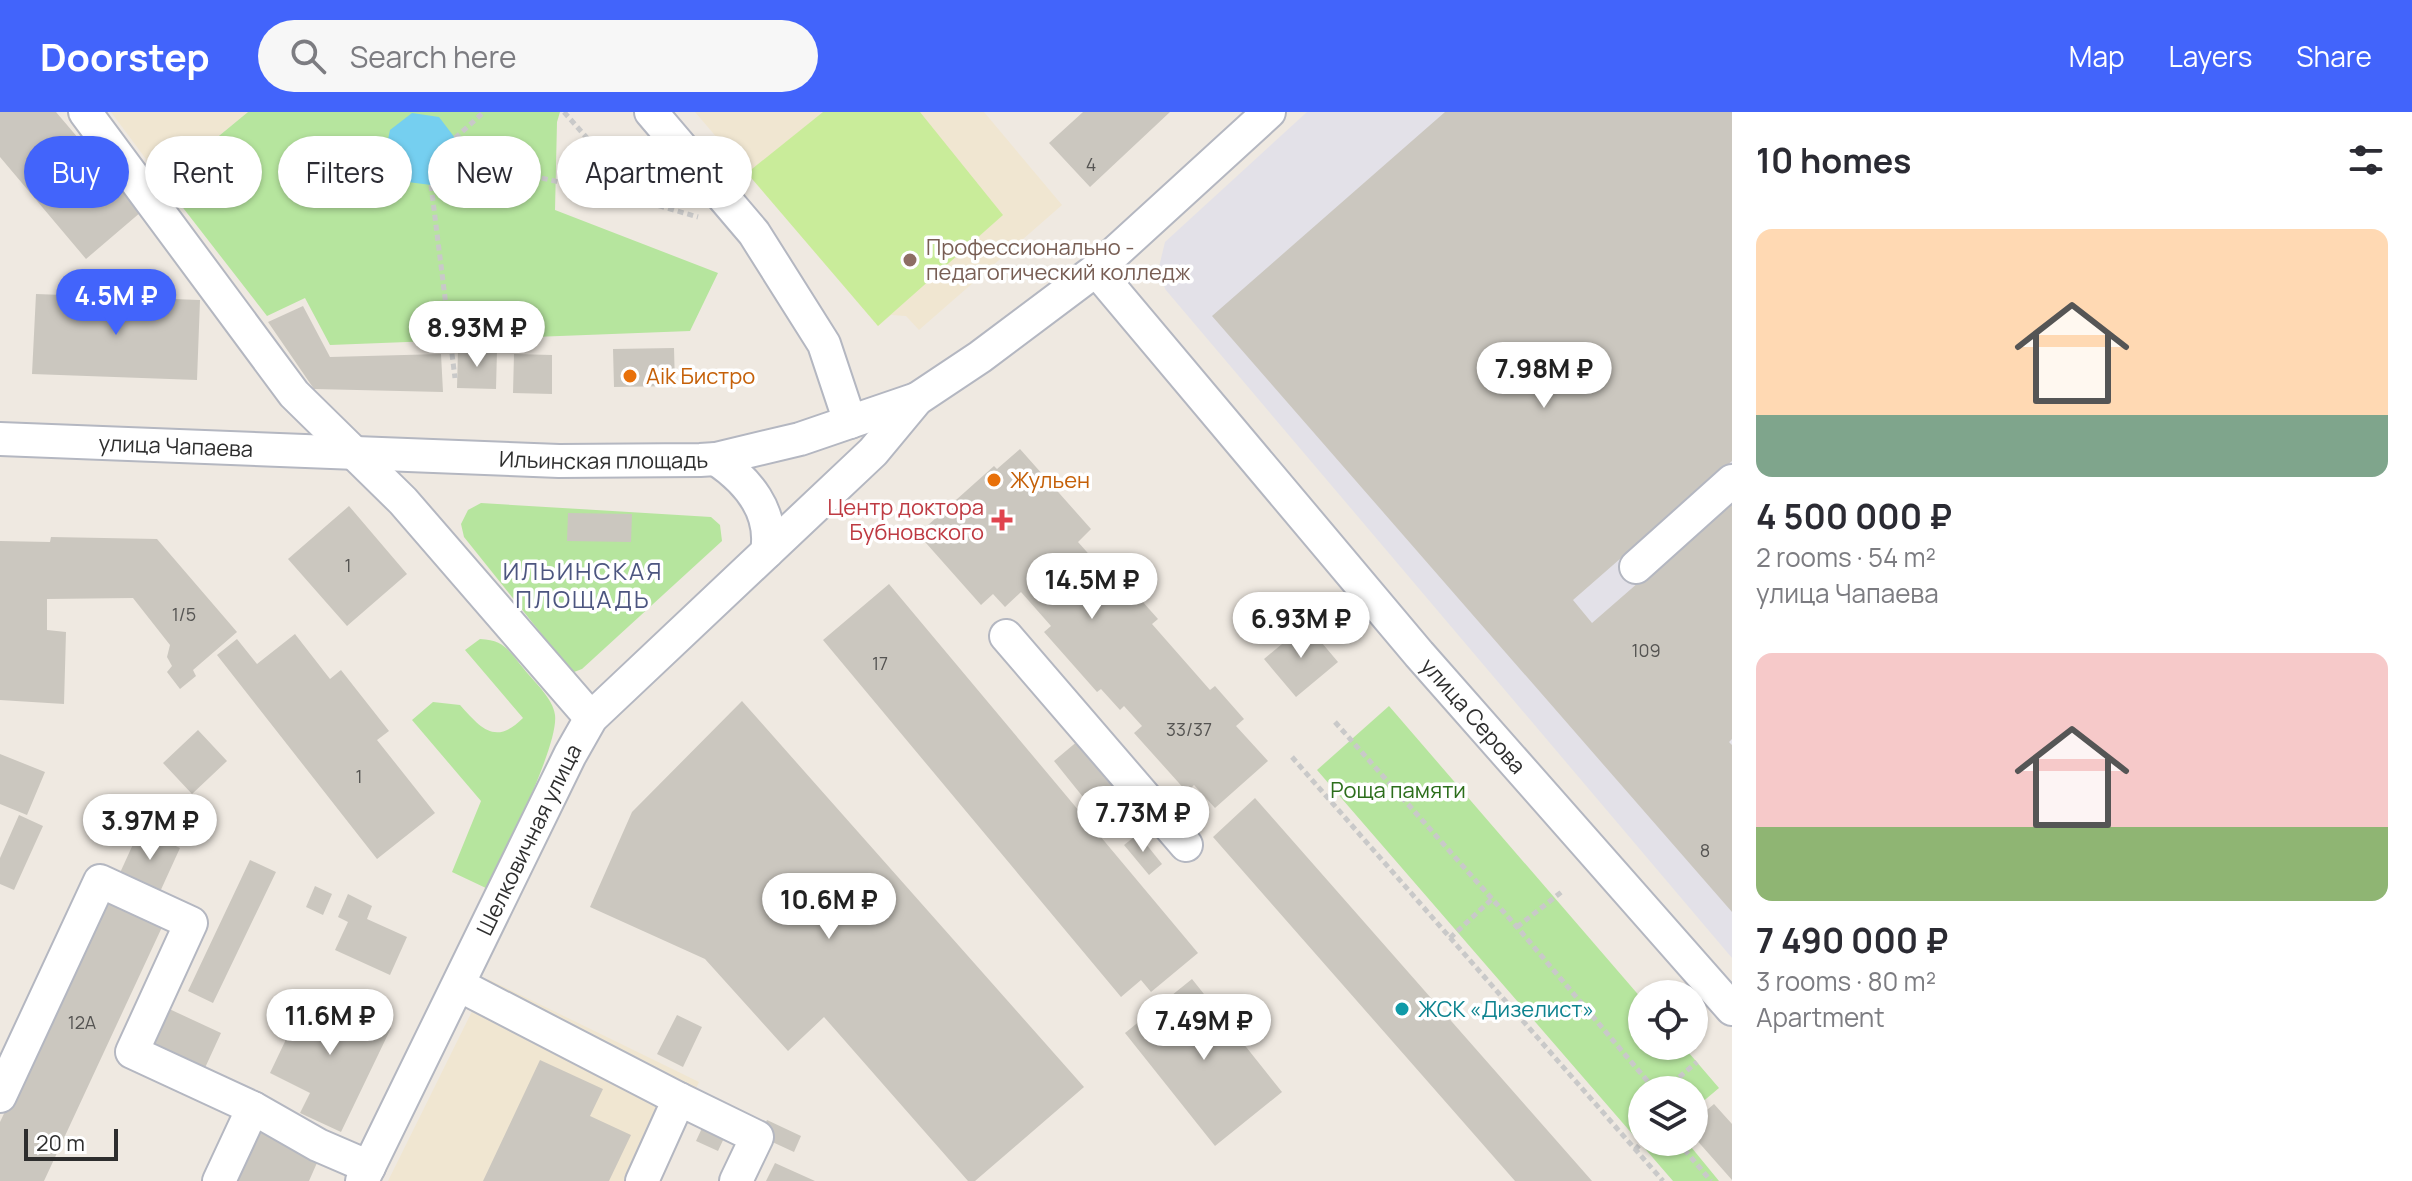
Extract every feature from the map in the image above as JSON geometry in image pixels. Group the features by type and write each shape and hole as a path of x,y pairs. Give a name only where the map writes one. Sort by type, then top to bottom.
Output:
{"street":[{"path":"85,112 294,394 403,501 591,718"},
{"path":"651,112 754,233 824,344 850,422"},
{"name":"Шелковичная улица","path":"366,1174 570,755 591,718 873,452 917,399 980,357 1096,270 1269,112"},
{"name":"улица Серова","path":"1096,270 1419,654 1732,1009"},
{"name":"Ильинская площадь","path":"353,452 559,461 716,459 800,439 917,399"},
{"name":"улица Чапаева","path":"0,439 353,452"},
{"path":"716,459 735,472 762,507 769,536 767,552"},
{"path":"1636,567 1732,481"},
{"path":"1006,636 1186,845"},
{"path":"0,1096 100,881 191,923 132,1052 253,1108 366,1174"},
{"path":"459,985 757,1137 736,1181"},
{"path":"642,1181 679,1099"},
{"path":"219,1181 253,1108"}],"path":[{"path":"457,136 484,112"},
{"path":"564,112 585,136"},
{"path":"434,208 455,378"},
{"path":"666,208 754,233"},
{"path":"1335,722 1517,927 1643,1076"},
{"path":"1292,757 1628,1142"},
{"path":"1517,927 1564,890"},
{"path":"1450,938 1492,899"},
{"path":"1680,1076 1697,1062"},
{"path":"1640,1156 1663,1181"},
{"path":"1690,1156 1711,1181"}],"shaded area":[{"path":"111,112 248,112 219,136 145,136 145,158"},
{"name":"Профессионально - педагогический колледж","path":"695,112 984,112 1062,205 919,330 906,316 891,315 878,326 752,179 752,136 716,136"},
{"path":"1307,112 1732,112 1732,958 1165,289 1159,267 1165,242"},
{"path":"488,979 699,1082 652,1181 388,1181"}],"green space":[{"path":"248,112 560,112 557,122 555,210 718,273 690,331 330,345 305,298 267,316 183,208 262,208 262,136 219,136"},
{"name":"Профессионально - педагогический колледж","path":"823,112 920,112 1003,215 878,326 752,179 752,169"},
{"path":"481,503 711,517 720,525 722,541 582,669 574,672 464,537 461,524 468,510"},
{"path":"480,639 501,644 510,652 547,696 555,715 554,730 540,775 488,889 452,872 481,801 412,720 433,702 460,705 489,731 504,731 523,718 465,650"},
{"name":"Роща памяти","path":"1389,706 1628,983 1628,1060 1695,1060 1719,1088 1708,1097 1708,1076 1628,1076 1628,1129 1317,770"},
{"name":"Роща памяти","path":"1651,1156 1698,1156 1719,1181 1673,1181"}],"water":[{"path":"412,113 439,117 453,136 428,136 428,185 412,183 412,136 389,136 390,130"}],"building":[{"path":"0,112 56,112 76,136 24,136 24,185 0,157"},
{"path":"1083,112 1170,112 1090,187 1049,143"},
{"path":"1445,112 1732,112 1732,461 1573,600 1592,623 1732,501 1732,739 1729,742 1732,745 1732,912 1212,316"},
{"path":"129,198 141,212 86,259 43,208 129,208"},
{"path":"36,294 200,300 197,380 32,374"},
{"path":"303,306 330,357 441,354 443,392 314,389 268,322"},
{"path":"674,348 675,386 614,387 613,349"},
{"path":"458,349 497,350 496,389 457,388"},
{"path":"514,354 552,355 552,394 513,393"},
{"path":"1020,449 1091,529 1078,542 1120,589 1126,583 1158,619 1152,624 1210,690 1215,686 1244,719 1236,726 1268,761 1215,808 1194,785 1187,792 1134,733 1142,726 1124,706 1120,710 1101,689 1097,692 1044,632 1051,626 1021,592 1005,607 993,594 981,605 918,534 994,466 997,469"},
{"path":"349,506 407,574 347,626 288,559"},
{"path":"568,513 632,514 631,542 567,541"},
{"path":"51,537 157,539 237,632 193,670 196,676 180,689 167,672 172,666 167,657 170,645 133,598 47,599 47,630 66,632 64,704 0,700 0,541 50,542"},
{"path":"889,584 1198,953 1151,992 1141,980 1121,997 823,640"},
{"path":"1306,624 1338,662 1296,697 1264,659"},
{"path":"295,634 330,679 341,670 389,731 377,740 435,813 377,859 217,655 237,639 257,664"},
{"path":"742,701 1084,1087 975,1181 968,1181 824,1017 788,1051 705,959 590,907 632,812"},
{"path":"198,730 227,761 192,794 163,763"},
{"path":"1079,740 1142,818 1116,838 1054,761"},
{"path":"0,754 45,772 27,815 0,804"},
{"name":"ЖСК «Дизелист»","path":"1255,798 1592,1181 1515,1181 1213,837"},
{"path":"19,815 43,826 14,890 0,884 0,858"},
{"path":"140,829 180,848 159,894 119,875"},
{"path":"1138,834 1162,864 1149,875 1124,845"},
{"path":"250,860 276,872 213,1003 188,991"},
{"path":"315,886 332,894 323,915 306,907"},
{"path":"348,894 372,906 367,919 407,937 390,975 335,950 348,922 338,917"},
{"path":"107,898 163,925 44,1181 0,1181 0,1122"},
{"path":"1192,979 1282,1092 1215,1146 1125,1033"},
{"path":"310,989 391,1028 341,1132 300,1113 310,1093 270,1073"},
{"path":"165,1007 221,1033 204,1070 148,1044"},
{"path":"677,1015 702,1027 683,1067 657,1054"},
{"path":"540,1060 603,1089 590,1116 631,1135 609,1181 483,1181"},
{"path":"1714,1104 1732,1124 1732,1180 1708,1153 1708,1109"},
{"path":"767,1120 801,1136 794,1152 759,1136"},
{"path":"703,1126 725,1136 718,1151 696,1141"},
{"path":"262,1128 320,1156 309,1181 237,1181"},
{"path":"775,1163 815,1181 766,1181"}],"place":[{"name":"Профессионально - педагогический колледж","path":"910,260"},
{"name":"Aik Бистро","path":"630,376"},
{"name":"Жульен","path":"994,480"},
{"name":"Центр доктора Бубновского","path":"1002,520"},
{"name":"ЖСК «Дизелист»","path":"1402,1009"}],"district":[{"name":"ИЛЬИНСКАЯ ПЛОЩАДЬ","path":"583,586"}]}
